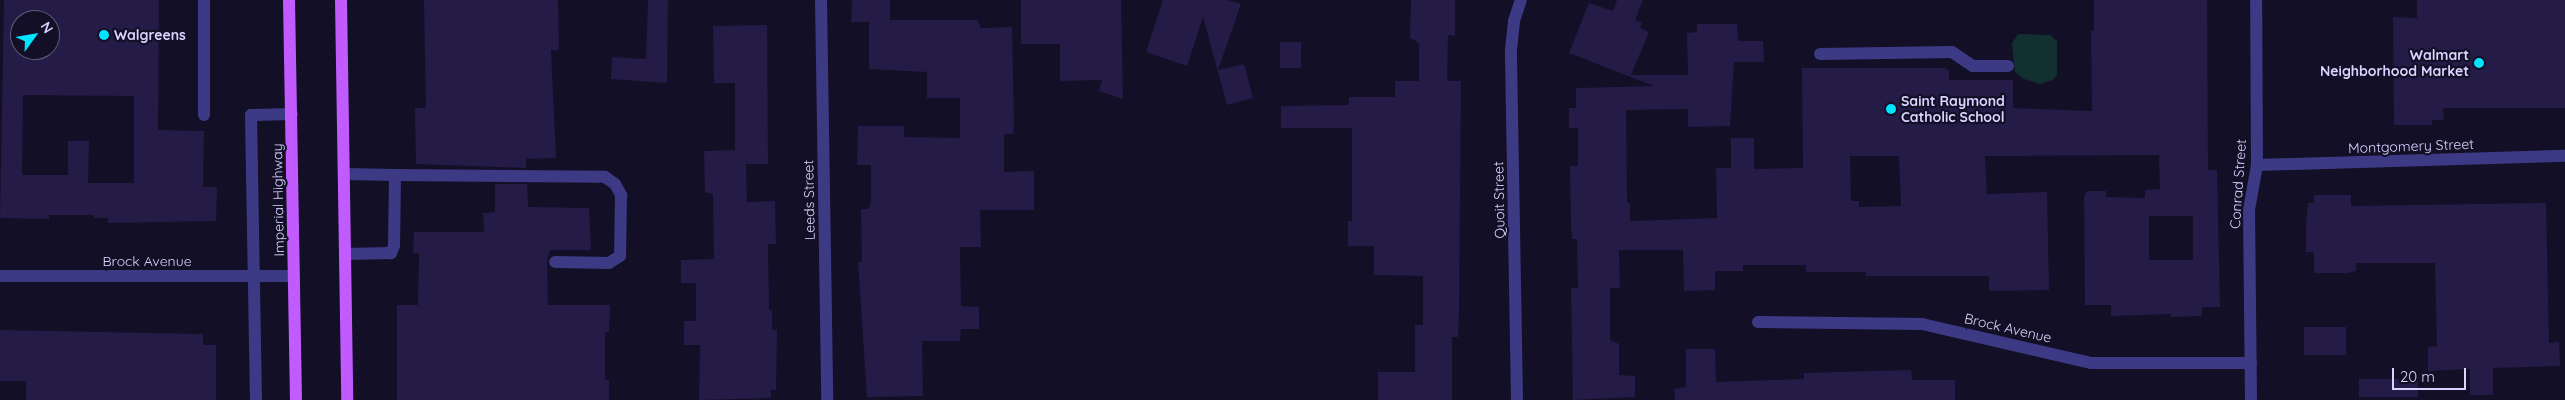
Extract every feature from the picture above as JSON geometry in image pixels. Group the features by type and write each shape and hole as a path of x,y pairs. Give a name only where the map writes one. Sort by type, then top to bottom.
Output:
{"main road":[{"name":"Imperial Highway","path":"289,0 296,400"},
{"path":"341,0 347,400"}],"street":[{"path":"204,0 204,115"},
{"name":"Leeds Street","path":"821,0 827,400"},
{"name":"Quoit Street","path":"1517,400 1511,50 1514,20 1521,0"},
{"name":"Conrad Street","path":"2251,400 2249,210 2257,166 2256,0"},
{"path":"1820,54 1952,52 1973,66 2008,66"},
{"name":"Imperial Highway","path":"256,400 252,115 292,114"},
{"name":"Montgomery Street","path":"2257,166 2565,156"},
{"path":"344,174 605,177 615,184 621,195 620,256 609,263 555,262"},
{"path":"345,254 391,252 394,246 395,175"},
{"name":"Brock Avenue","path":"0,276 294,276"},
{"name":"Brock Avenue","path":"1758,322 1922,324 2091,363 2251,363"}],"green space":[{"path":"2018,34 2050,35 2057,41 2057,75 2053,80 2040,84 2024,79 2015,72 2012,43"}],"building":[{"path":"4,0 159,0 158,130 204,131 203,187 217,187 216,221 108,223 108,218 94,218 94,215 49,215 49,219 0,218","holes":["23,95 134,96 134,183 88,183 89,141 68,141 68,175 22,175"]},
{"path":"424,0 558,0 559,50 551,50 556,158 526,159 526,168 416,164 415,108 426,108"},
{"path":"648,0 668,0 667,83 611,79 612,57 646,59"},
{"path":"852,0 890,0 890,20 977,20 981,28 1012,27 1014,123 1013,134 1004,134 1004,172 1034,171 1034,210 980,210 981,247 960,247 961,306 979,307 979,329 961,329 960,341 922,341 923,396 867,397 858,262 862,262 861,209 869,209 871,200 871,165 857,165 858,126 904,126 904,137 960,138 960,98 927,98 927,72 869,69 869,22 851,22"},
{"path":"1021,0 1121,0 1123,99 1099,91 1102,80 1060,81 1060,44 1021,44"},
{"path":"1163,0 1228,0 1241,4 1218,70 1244,64 1253,98 1227,105 1203,17 1187,66 1146,52"},
{"path":"1411,0 1455,0 1455,36 1448,35 1447,81 1461,81 1459,313 1458,337 1452,337 1452,400 1378,400 1378,372 1415,372 1415,325 1423,325 1423,276 1374,275 1374,246 1348,246 1348,221 1352,221 1352,128 1281,128 1281,106 1349,105 1349,97 1395,97 1395,81 1419,81 1419,43 1410,38"},
{"path":"1617,0 1643,0 1635,20 1642,23 1640,28 1649,32 1631,75 1688,75 1687,33 1697,32 1697,24 1737,24 1738,41 1763,41 1764,62 1734,62 1730,126 1688,127 1688,109 1626,110 1627,203 1630,203 1630,221 1717,218 1716,168 1731,168 1731,138 1754,138 1754,169 1803,168 1802,68 1944,68 1949,70 1949,80 2013,80 2013,108 2092,111 2091,31 2094,31 2094,0 2207,0 2208,170 2217,170 2220,307 2202,307 2202,316 2171,317 2171,314 2111,316 2111,305 2085,305 2084,197 2087,191 2106,191 2106,197 2145,198 2145,190 2160,189 2159,155 1985,156 1987,194 2047,192 2049,290 1989,291 1989,276 1866,276 1866,272 1806,272 1806,265 1743,265 1743,271 1715,271 1715,290 1684,291 1683,250 1619,250 1620,288 1610,288 1610,340 1619,344 1619,375 1635,376 1635,397 1573,400 1571,288 1578,288 1577,239 1572,239 1571,226 1570,166 1578,166 1578,128 1569,128 1569,108 1576,108 1576,88 1654,86 1569,53 1589,3 1613,11","holes":["1850,156 1899,156 1901,206 1859,207 1859,201 1851,201","2149,216 2193,216 2193,260 2149,260"]},
{"name":"Walmart Neighborhood Market","path":"2417,0 2565,0 2565,108 2443,108 2444,120 2432,120 2432,125 2394,125 2393,17 2417,18"},
{"path":"767,25 768,164 746,164 747,202 775,201 776,244 768,244 769,310 772,310 772,330 777,330 776,390 771,390 771,398 699,400 700,345 684,345 684,321 696,321 696,283 681,283 681,260 714,259 713,194 705,192 704,151 735,150 735,83 714,83 713,26"},
{"path":"1280,42 1301,42 1301,68 1280,68"},
{"path":"495,184 527,184 528,207 589,208 591,250 550,250 547,261 548,305 610,305 609,332 605,332 605,380 609,380 609,400 397,400 397,305 418,305 419,253 413,253 414,232 484,232 483,213 495,212"},
{"path":"2314,195 2351,195 2351,206 2546,203 2549,343 2559,342 2560,366 2493,368 2493,395 2470,395 2470,369 2428,371 2428,347 2437,346 2435,263 2356,263 2356,271 2348,273 2314,273 2314,252 2306,252 2306,224 2308,203 2314,203"},
{"path":"2304,327 2346,327 2346,355 2304,355"},
{"path":"0,330 203,334 203,345 216,345 216,400 26,400 26,381 0,381"},
{"path":"1686,349 1715,349 1716,382 1804,379 1804,373 1911,370 1912,380 1955,380 1955,400 1675,400 1674,389 1686,387"},
{"path":"2359,379 2418,379 2418,397 2359,397"}],"place":[{"name":"Walgreens","path":"104,35"},
{"name":"Walmart Neighborhood Market","path":"2479,63"},
{"name":"Saint Raymond Catholic School","path":"1891,109"}]}
